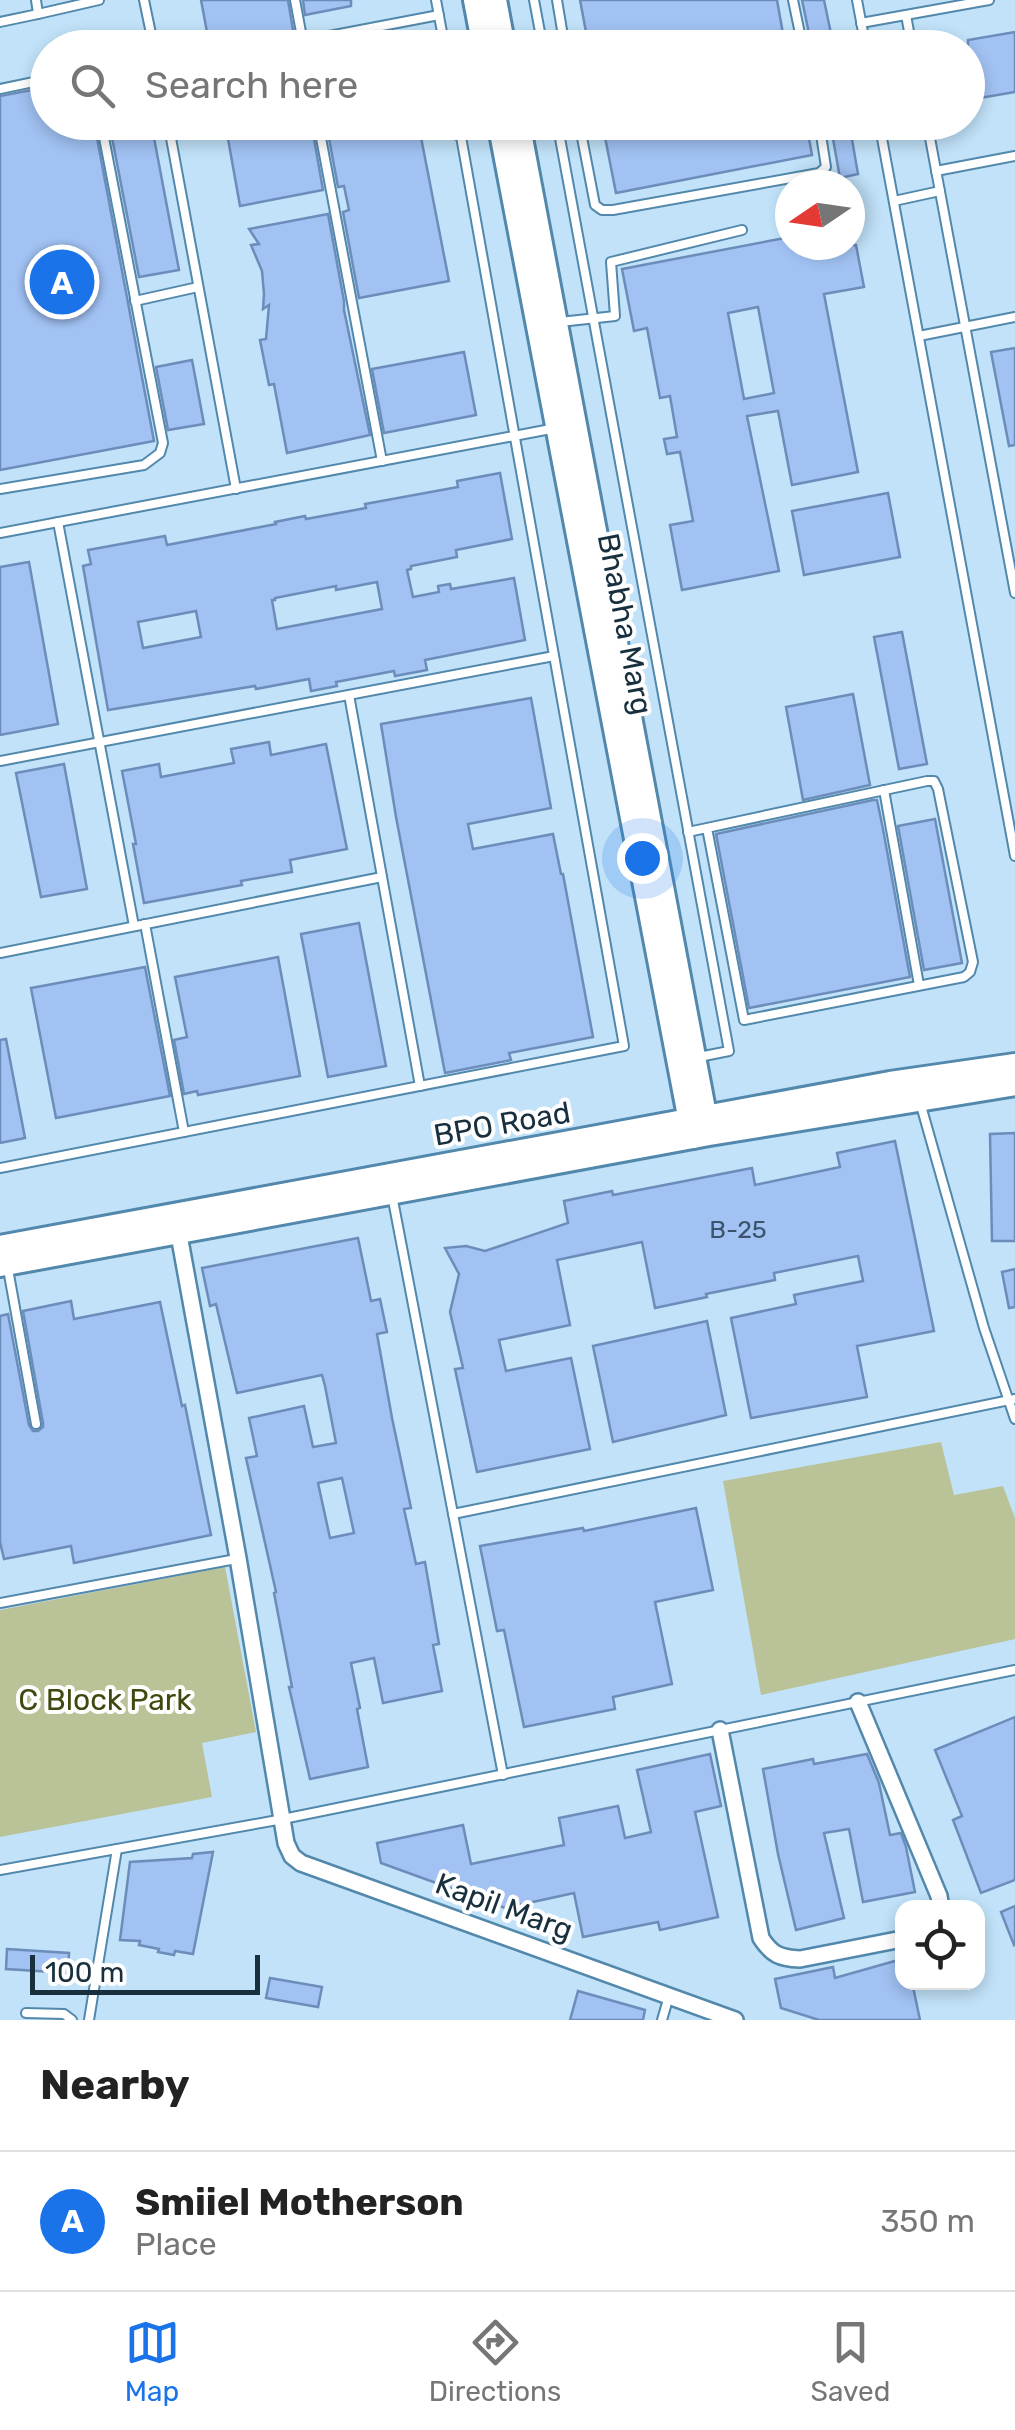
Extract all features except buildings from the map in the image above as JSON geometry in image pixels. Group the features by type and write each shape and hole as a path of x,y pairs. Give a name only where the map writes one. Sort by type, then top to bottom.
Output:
{"street":[{"path":"475,0 481,30"},
{"path":"495,0 501,30"},
{"name":"Bhabha Marg","path":"502,140 566,427 694,1057 699,1127"},
{"name":"Bhabha Marg","path":"521,140 556,323 566,427 699,1127"},
{"name":"BPO Road","path":"2,1259 390,1184 916,1090 1015,1065"},
{"name":"BPO Road","path":"916,1090 1015,1084"},
{"name":"Kapil Marg","path":"177,1224 286,1842 292,1856 736,2020"},
{"path":"858,1702 940,1900"},
{"path":"720,1730 761,1938 771,1952 783,1958 800,1959 895,1940"}],"lane":[{"path":"36,0 38,14"},
{"path":"0,22 98,0"},
{"path":"144,0 150,30"},
{"path":"296,0 301,30"},
{"path":"436,0 441,30"},
{"path":"534,0 540,30"},
{"path":"557,0 563,30"},
{"path":"793,0 799,30"},
{"path":"857,0 862,30"},
{"path":"861,24 989,0"},
{"path":"369,30 438,15"},
{"path":"906,15 909,30"},
{"path":"0,89 30,83"},
{"path":"0,489 144,465 160,453 163,443 105,140"},
{"path":"171,140 236,490"},
{"path":"321,140 382,462"},
{"path":"0,1168 624,1046 462,140"},
{"path":"560,140 729,1051 694,1057"},
{"path":"582,140 595,205 602,210 818,173 826,167 821,140"},
{"path":"883,140 1015,856"},
{"path":"930,140 1015,593"},
{"path":"563,155 584,151"},
{"path":"936,171 1015,156"},
{"path":"894,200 940,191"},
{"path":"556,323 614,316 611,262 742,230"},
{"path":"136,301 198,287"},
{"path":"919,336 1015,317"},
{"path":"0,533 566,427"},
{"path":"58,522 134,926"},
{"path":"0,761 554,656"},
{"path":"348,695 420,1086"},
{"path":"688,832 934,781 973,962 964,977 724,1025"},
{"path":"884,790 919,985"},
{"path":"707,828 744,1020"},
{"path":"0,952 382,877"},
{"path":"144,924 184,1132"},
{"path":"916,1090 984,1328 1015,1419"},
{"path":"390,1184 503,1774"},
{"path":"2,1259 36,1424"},
{"path":"453,1514 1011,1399"},
{"path":"0,1602 238,1558"},
{"path":"0,1870 283,1818 1015,1670"},
{"path":"89,2020 117,1849"},
{"path":"662,2020 669,1996"},
{"path":"26,2013 64,2014 72,2020"}],"green space":[{"path":"941,1442 954,1495 1003,1486 1015,1518 1015,1639 761,1695 723,1481"},
{"name":"C Block Park","path":"225,1567 256,1732 202,1743 212,1797 0,1837 0,1610"}],"place":[{"name":"Smiiel Motherson","path":"62,282"}]}
